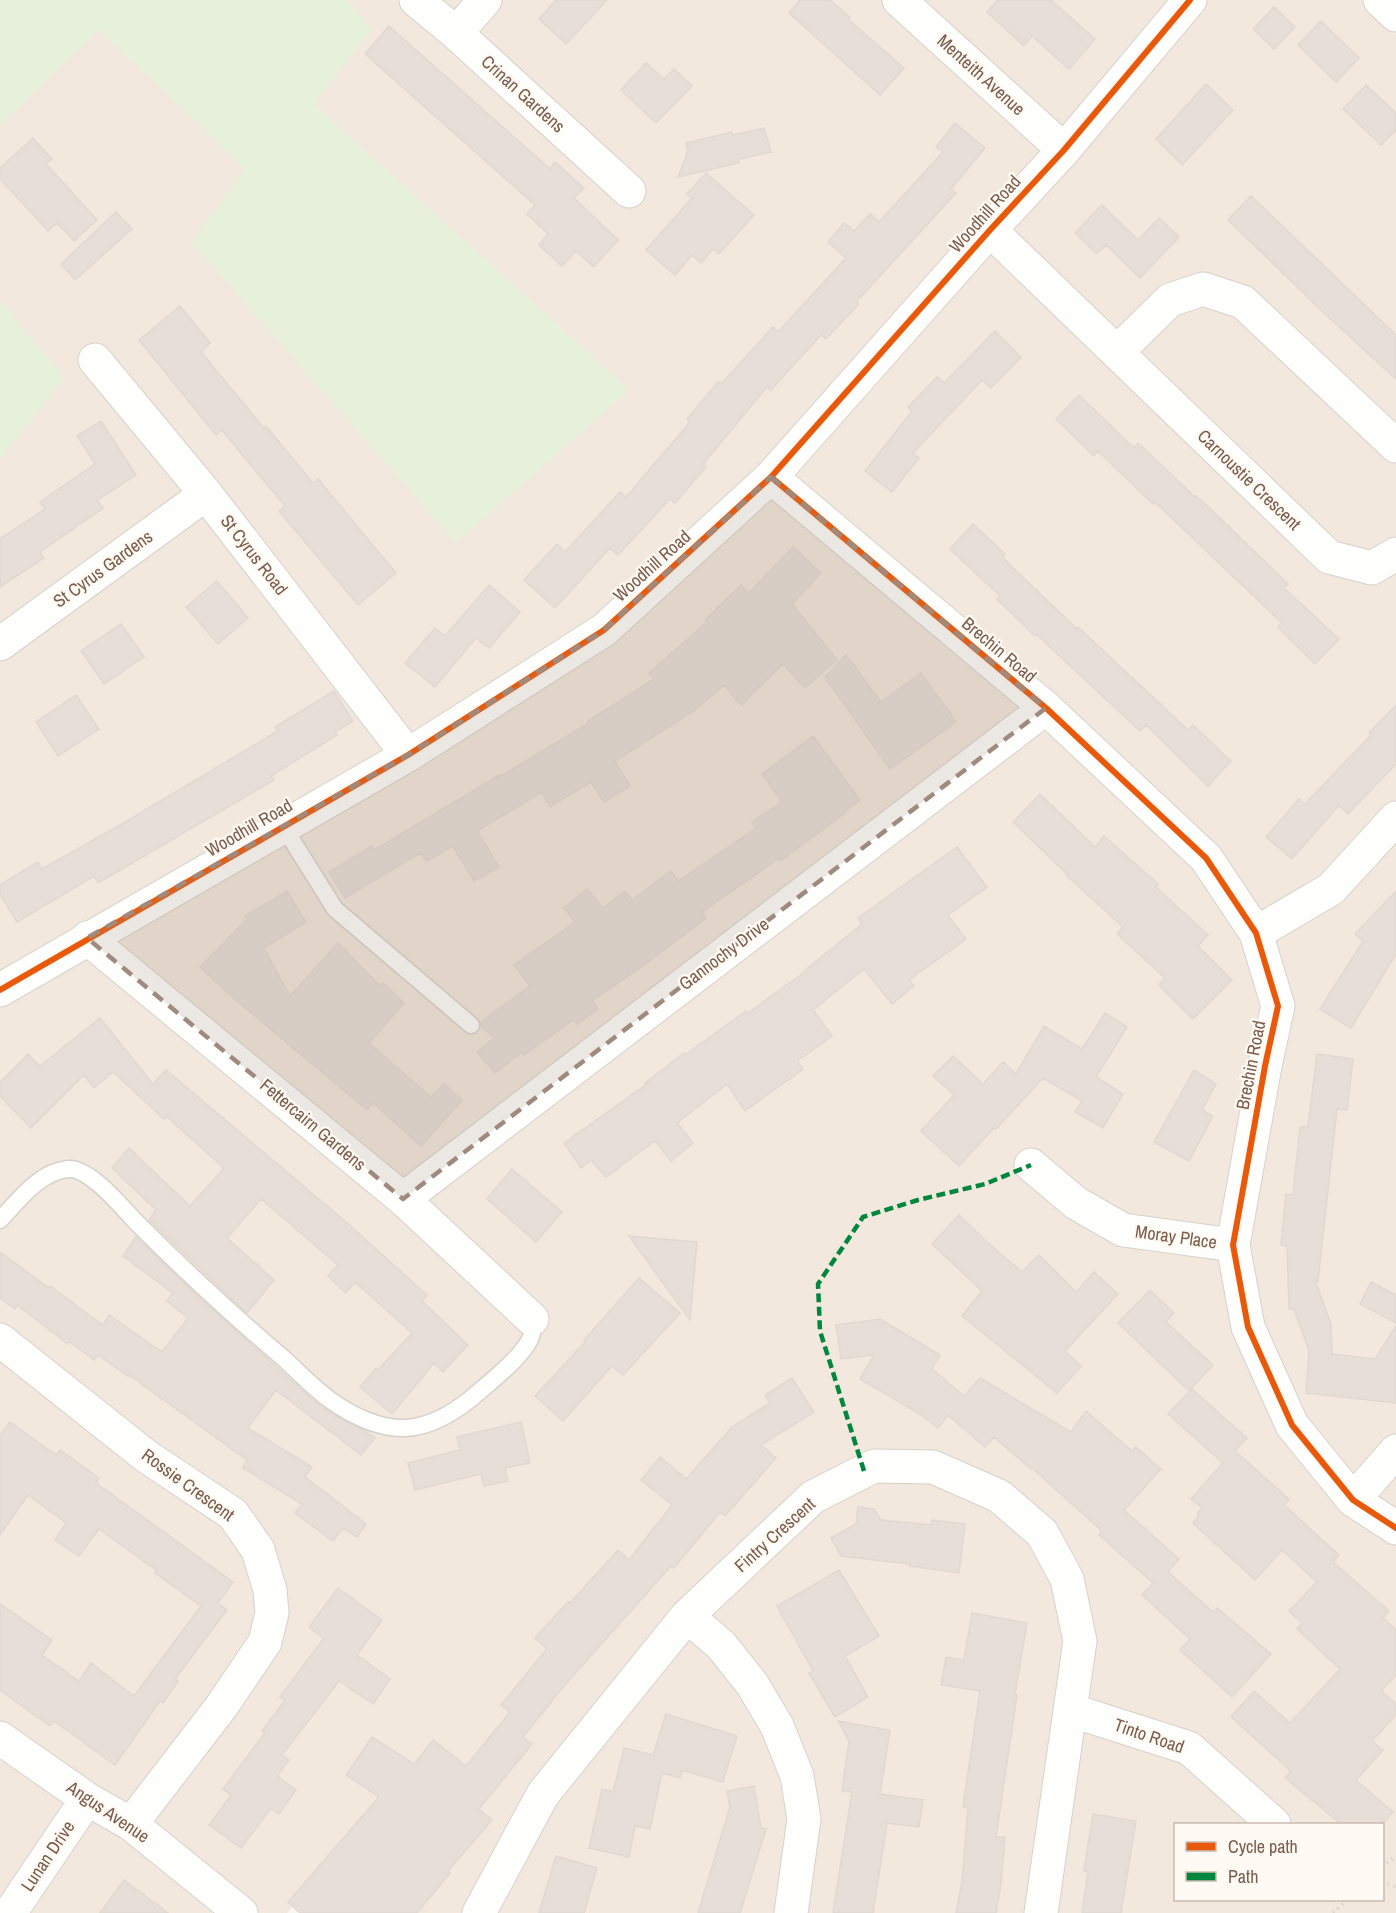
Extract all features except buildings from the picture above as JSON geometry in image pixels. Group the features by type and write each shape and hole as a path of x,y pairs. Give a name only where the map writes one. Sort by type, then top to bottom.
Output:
{"street":[{"name":"Crinan Gardens","path":"416,0 456,33 629,191"},
{"path":"456,33 485,0"},
{"name":"Menteith Avenue","path":"899,0 1064,150"},
{"name":"Woodhill Road","path":"0,990 408,755 604,630 771,477 1064,150 1190,0"},
{"path":"1380,0 1396,15"},
{"name":"Carnoustie Crescent","path":"990,230 1329,557 1372,568 1396,554"},
{"path":"1117,352 1170,300 1203,289 1243,302 1396,446"},
{"name":"St Cyrus Road","path":"95,360 206,494 408,755"},
{"name":"Brechin Road","path":"771,477 1046,708 1206,858 1256,933 1278,1006 1233,1245 1248,1327 1293,1425 1353,1500 1396,1528"},
{"name":"St Cyrus Gardens","path":"0,644 206,494"},
{"name":"Gannochy Drive","path":"403,1199 1046,708"},
{"path":"1256,933 1331,889 1396,818"},
{"name":"Fettercairn Gardens","path":"87,938 403,1199 532,1319"},
{"name":"Moray Place","path":"1031,1165 1076,1203 1123,1230 1233,1245"},
{"name":"Rossie Crescent","path":"0,1340 146,1456 233,1514 258,1550 270,1590 272,1613 265,1642 221,1707 131,1824"},
{"path":"1353,1500 1396,1451"},
{"name":"Fintry Crescent","path":"478,1913 543,1794 687,1616 813,1497 874,1466 933,1467 999,1496 1042,1533 1068,1579 1080,1641 1041,1913"},
{"path":"687,1616 721,1645 752,1684 777,1726 797,1776 804,1819 791,1913"},
{"name":"Tinto Road","path":"1070,1710 1189,1748 1273,1823"},
{"name":"Angus Avenue","path":"0,1738 87,1799 131,1824 241,1913"},
{"name":"Lunan Drive","path":"10,1913 87,1799"}],"lane":[{"path":"283,826 335,909 471,1025"},
{"path":"0,1220 36,1183 55,1173 70,1169 81,1172 100,1186 153,1239 313,1386 356,1416 381,1425 405,1428 433,1421 469,1401 528,1343 532,1334 532,1319"}],"path":[{"path":"1384,1866 1396,1856"},
{"path":"1334,1913 1345,1901"}],"highlighted area":[{"path":"771,477 1046,708 403,1199 87,938 408,755 604,630"}],"shaded area":[{"path":"0,0 1396,0 1396,1913 346,1913 308,1891 287,1913 0,1913"}],"green space":[{"path":"0,0 348,0 372,30 314,104 630,390 456,543 191,242 245,169 99,30 0,126"},
{"path":"0,300 65,378 0,460"}],"marked path":[{"path":"864,1471 820,1331 818,1284 863,1217 918,1200 985,1184 1031,1165"}],"cycle path":[{"path":"0,990 408,755 604,630 771,477 1064,150 1190,0"},
{"path":"771,477 1046,708 1206,858 1256,933 1278,1006 1233,1245 1248,1327 1292,1425 1353,1500 1396,1528"}]}
